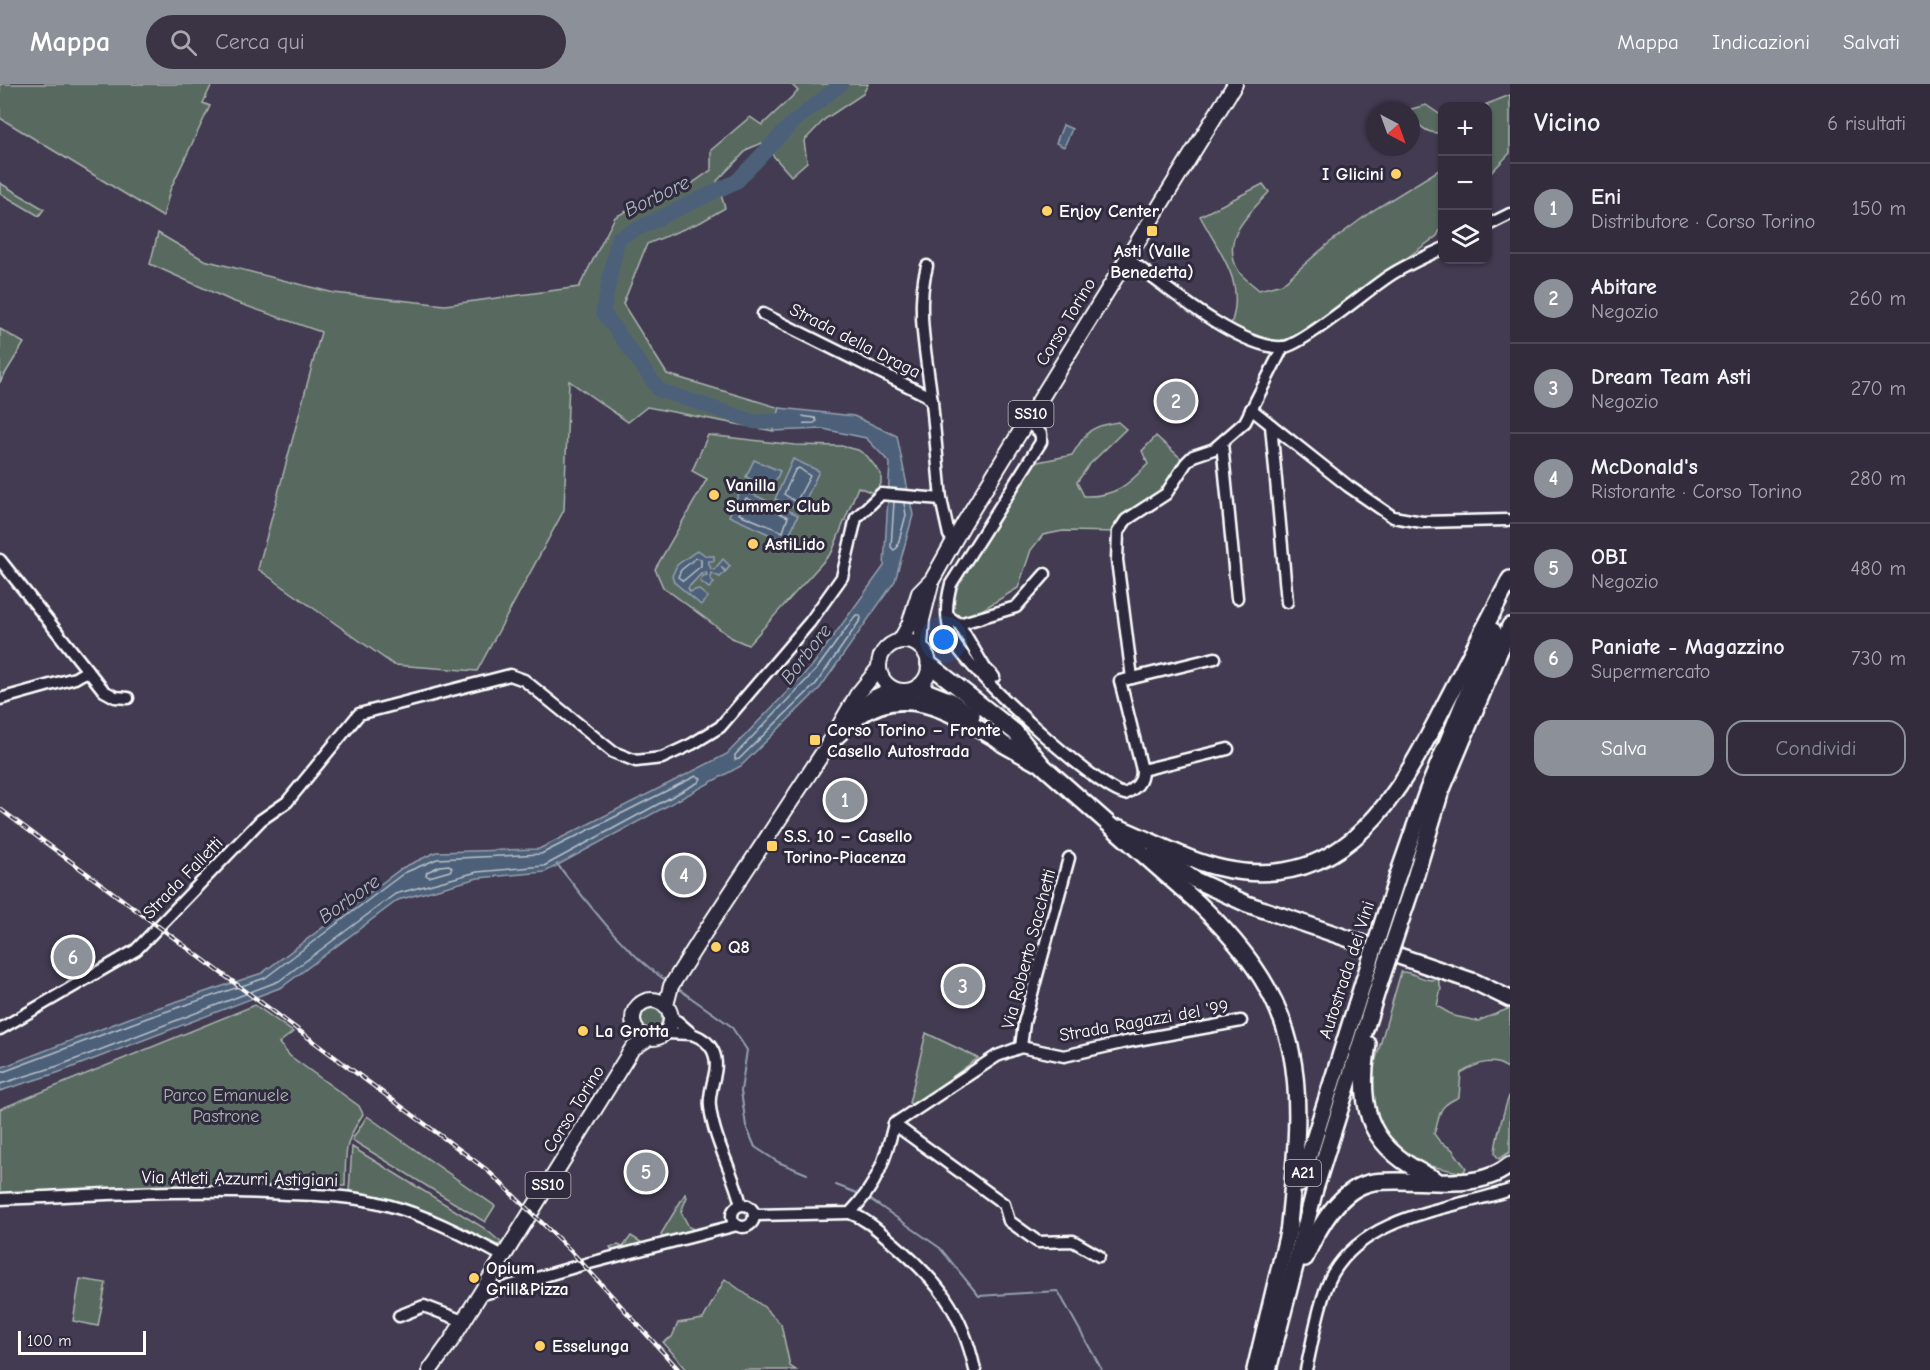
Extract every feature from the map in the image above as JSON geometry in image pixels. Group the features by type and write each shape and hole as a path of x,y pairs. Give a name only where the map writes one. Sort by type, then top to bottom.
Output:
{"highway":[{"path":"1110,823 1213,866 1236,871 1288,870 1323,857 1349,843 1376,819 1418,757 1510,579"},
{"name":"Autostrada dei Vini","path":"1269,1370 1315,1189 1372,982 1398,875 1427,792 1510,593"},
{"name":"Autostrada dei Vini","path":"1255,1370 1300,1183 1372,982 1414,880 1440,794 1510,626"},
{"path":"929,664 1015,732 1043,766"},
{"path":"918,688 951,701 969,713 995,738"},
{"path":"830,742 859,716 880,705 897,701 919,702 941,709 1043,766 1110,823 1221,925 1260,975 1283,1017 1292,1045 1299,1113 1288,1234"},
{"path":"1110,823 1195,880 1231,897 1465,978 1510,999"},
{"path":"1372,982 1364,1088 1369,1120 1387,1149 1409,1167 1444,1182"},
{"path":"1269,1370 1277,1358 1301,1265 1320,1224 1346,1197 1372,1183 1472,1182 1503,1171 1510,1165"}],"main road":[{"name":"Corso Torino","path":"920,647 921,620 932,580 955,538 1234,84"},
{"name":"Corso Torino","path":"430,1370 480,1294 632,1049 636,1029 633,1022 635,1010 643,1001 660,1002 672,986 830,742 857,695 879,668 882,654 900,641 909,625 919,593 932,580"},
{"path":"879,668 885,683 905,692 918,688 927,678 929,664 920,647 914,643 900,641"},
{"name":"Corso Torino","path":"830,742 856,712 875,697 892,688"},
{"path":"660,1002 671,1020 664,1033"},
{"path":"636,1029 649,1038"},
{"name":"Corso Torino","path":"632,1049 649,1038 664,1033"}],"street":[{"path":"1492,223 1510,214"},
{"path":"1127,258 1228,331 1248,340 1283,347 1302,340 1390,275 1438,251"},
{"path":"927,266 922,283 922,312 932,402"},
{"name":"Strada della Draga","path":"764,314 926,395 932,402 936,499 950,535 955,538"},
{"path":"1132,678 1117,560 1118,532 1126,520 1166,494 1185,463 1193,456 1222,444 1245,422 1283,347"},
{"path":"1251,409 1348,486 1393,517 1422,522 1507,520"},
{"path":"1027,421 1041,434 1041,442 951,585 945,605 952,639 968,663 1035,727 1105,786 1116,793 1125,794 1135,789 1142,779 1142,770 1120,681 1215,658"},
{"path":"1271,425 1287,602"},
{"path":"1222,444 1237,598"},
{"name":"Strada Falletti","path":"0,1029 136,950 261,820 287,802 359,714 510,675 524,680 613,752 636,761 662,758 720,727 766,677 842,577 856,518 881,495 936,499"},
{"path":"0,560 5,574 104,691 115,697 128,698"},
{"path":"959,624 1016,607 1045,574"},
{"path":"948,616 959,624 985,668 994,677"},
{"path":"0,699 75,678 87,671"},
{"path":"1142,770 1228,750"},
{"name":"Via Roberto Sacchetti","path":"1021,1047 1024,1023 1070,858"},
{"path":"671,1020 709,1045 716,1059 709,1100 712,1126 729,1164 741,1205"},
{"name":"Strada Ragazzi del '99","path":"1021,1047 1064,1056 1241,1021"},
{"path":"664,1033 692,1034"},
{"path":"853,1209 872,1187 885,1162 894,1124 997,1056 1021,1047"},
{"path":"894,1124 1004,1204 1009,1221 1038,1242 1073,1241 1099,1256"},
{"path":"1306,1370 1332,1275 1353,1247 1409,1217 1510,1190"},
{"name":"Via Atleti Azzurri Astigiani","path":"0,1199 175,1191 262,1192 353,1198 384,1204 439,1222 503,1257"},
{"path":"480,1294 737,1225 744,1227 750,1224 754,1215 751,1208 741,1205"},
{"path":"737,1225 733,1219 733,1212 741,1205"},
{"path":"754,1215 853,1209 921,1266 946,1295 969,1344 975,1370"},
{"path":"399,1316 424,1306 463,1321"}],"green space":[{"path":"0,84 212,84 203,103 210,106 170,190 163,217 0,118"},
{"path":"791,84 868,84 863,94 825,119 804,141 807,162 791,176 762,143 748,149 717,181 725,208 701,222 647,244 623,304 667,374 780,408 773,431 647,407 628,422 569,381 564,510 477,671 394,665 258,569 321,332 232,301 150,264 158,233 204,260 334,293 445,305 579,287 615,217 646,201 681,191 711,170 711,150 750,117 762,125 798,91"},
{"path":"1510,95 1510,153 1492,172 1492,156 1492,102"},
{"path":"1426,105 1438,113 1438,133 1426,130 1420,126 1420,107"},
{"path":"1438,170 1437,236 1309,329 1281,342 1250,334 1231,324 1235,309 1233,281 1223,256 1200,216 1263,184 1269,192 1239,227 1232,247 1233,258 1238,270 1259,290 1282,284 1329,243 1372,211"},
{"path":"0,183 44,209 39,216 0,193"},
{"path":"0,329 24,343 0,382"},
{"path":"1118,422 1126,429 1089,465 1077,482 1084,496 1113,492 1127,484 1148,464 1142,451 1156,436 1186,463 1166,494 1118,532 1063,531 1043,535 1031,550 1018,588 964,621 948,616 951,584 1028,464 1072,455 1090,431 1101,425"},
{"name":"AstiLido","path":"708,435 795,445 842,446 858,450 867,456 881,474 881,484 873,493 858,487 832,552 748,645 732,638 663,587 655,569 707,479 692,471"},
{"path":"1401,972 1433,980 1438,979 1441,989 1437,1006 1454,1016 1478,1021 1510,1008 1510,1071 1499,1063 1492,1062 1479,1064 1461,1073 1459,1097 1446,1104 1439,1116 1434,1134 1440,1142 1452,1149 1466,1168 1463,1173 1416,1163 1383,1135 1374,1112 1372,1073"},
{"name":"Parco Emanuele Pastrone","path":"255,1005 293,1032 279,1043 290,1056 359,1106 363,1114 352,1133 347,1148 345,1186 175,1186 0,1193 0,1109"},
{"path":"651,1008 659,1011 662,1019 659,1027 651,1030 643,1027 640,1019 643,1011"},
{"path":"926,1033 978,1058 914,1105 909,1103"},
{"path":"1510,1094 1510,1152 1499,1159 1495,1154 1497,1141"},
{"path":"367,1116 495,1206 485,1222 352,1140"},
{"path":"352,1147 484,1228 502,1243 496,1246 443,1220 407,1206 349,1191"},
{"path":"685,1194 687,1197 681,1212 689,1227 696,1230 662,1238 661,1234"},
{"path":"631,1236 644,1244 613,1252 610,1247 618,1245 623,1247"},
{"path":"80,1279 106,1283 98,1326 73,1321"},
{"path":"725,1279 764,1307 781,1324 790,1366 796,1370 687,1370 663,1342 672,1337 678,1323 703,1319"}],"water":[{"path":"1063,125 1072,129 1064,147 1056,143"},
{"path":"780,408 854,416 897,436 913,515 895,581 820,688 741,766 545,872 478,878 398,900 282,987 60,1072 0,1091 0,1068 145,1012 262,973 402,868 436,852 539,849 727,754 812,666 884,566 890,463 866,438 823,429 773,431"},
{"path":"793,459 819,471 801,510 775,499"},
{"path":"754,460 780,471 772,489 746,477"},
{"path":"741,489 798,515 786,542 729,516"},
{"path":"698,550 706,556 714,556 714,561 708,561 711,569 714,570 723,559 730,566 726,571 721,567 725,572 720,577 711,573 710,578 714,583 709,588 700,581 703,576 707,575 706,572 701,574 688,588 690,592 698,589 708,597 701,605 674,582 672,576 677,565"}],"waterway":[{"name":"Borbore","path":"796,420 755,422 659,390 603,312 618,238 737,181 791,124 841,84"},
{"path":"557,864 620,940 634,955 665,980"},
{"path":"680,990 731,1026 747,1050 741,1091 746,1126 755,1147 778,1162 807,1174"},
{"path":"836,1185 862,1195"},
{"path":"867,1197 940,1248 979,1296 1058,1291 1102,1370"}],"railway":[{"path":"0,809 487,1170 570,1250 679,1370"}],"place":[{"name":"I Glicini","path":"1396,174"},
{"name":"Enjoy Center","path":"1047,211"},
{"name":"Asti (Valle Benedetta)","path":"1152,231"},
{"name":"Abitare","path":"1176,401"},
{"name":"Vanilla Summer Club","path":"714,495"},
{"name":"AstiLido","path":"753,544"},
{"name":"Corso Torino – Fronte Casello Autostrada","path":"815,740"},
{"name":"Eni","path":"845,800"},
{"name":"S.S. 10 – Casello Torino-Piacenza","path":"772,846"},
{"name":"McDonald's","path":"684,875"},
{"name":"Q8","path":"716,947"},
{"name":"Paniate - Magazzino","path":"73,957"},
{"name":"Dream Team Asti","path":"963,986"},
{"name":"La Grotta","path":"583,1031"},
{"name":"OBI","path":"646,1172"},
{"name":"Opium Grill&Pizza","path":"474,1278"},
{"name":"Esselunga","path":"540,1346"}]}
